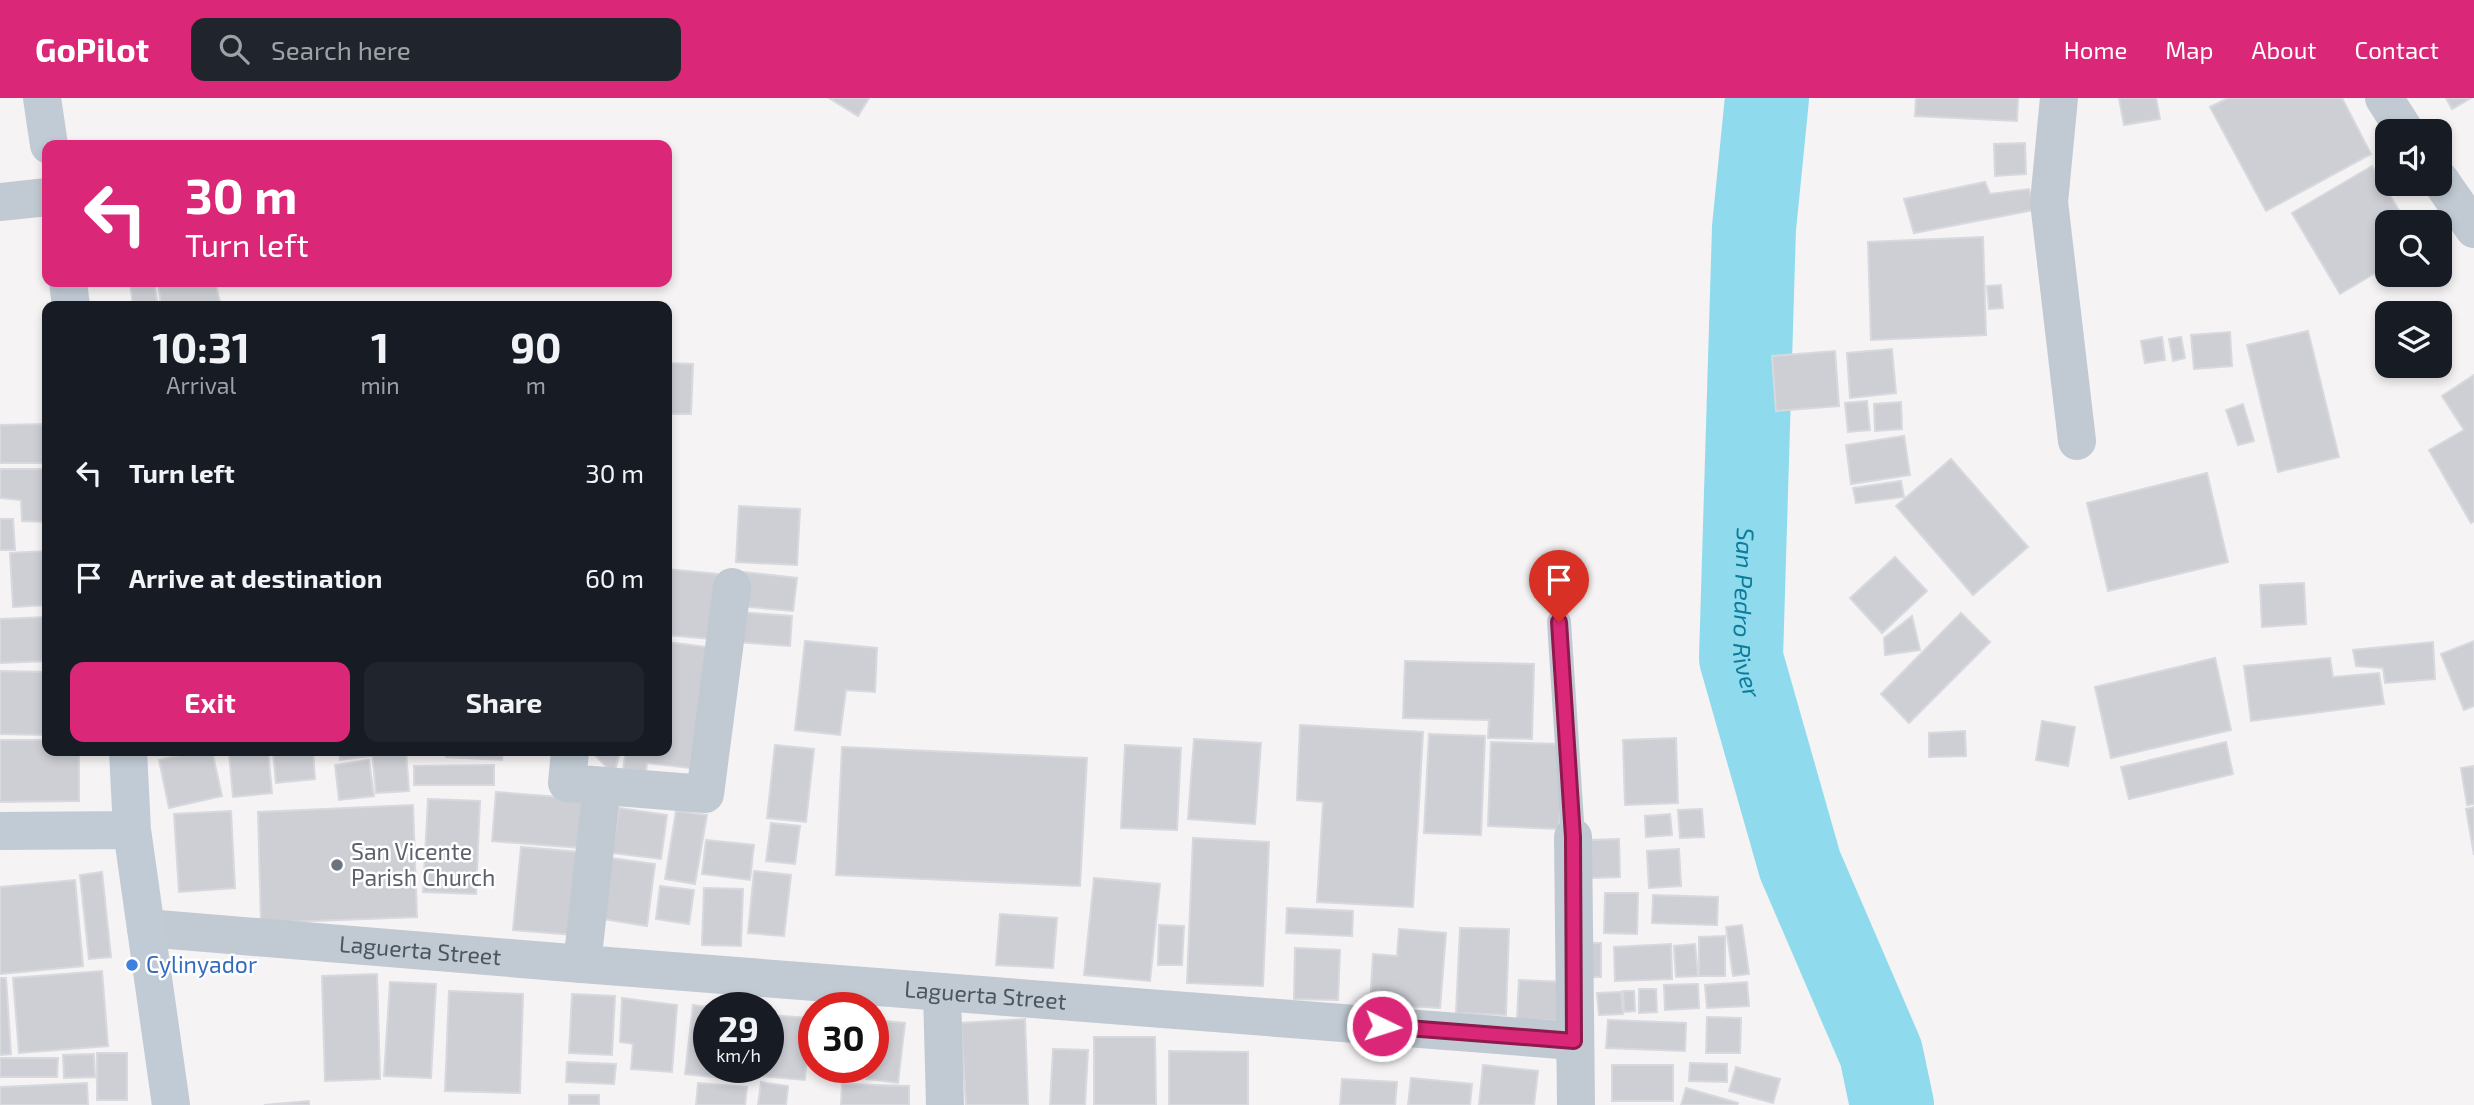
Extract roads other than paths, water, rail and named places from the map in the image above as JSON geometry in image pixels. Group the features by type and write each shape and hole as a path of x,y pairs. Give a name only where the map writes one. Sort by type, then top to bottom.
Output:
{"main road":[{"path":"42,98 48,140"},
{"path":"128,756 132,830 171,1105"},
{"path":"0,831 132,830"}],"street":[{"path":"2059,98 2049,202 2077,441"},
{"path":"2384,98 2397,119"},
{"path":"2451,196 2474,229"},
{"path":"0,202 42,198"},
{"path":"569,756 566,783 705,794 732,587"},
{"path":"582,964 602,786"},
{"path":"1573,837 1576,1105"},
{"name":"Laguerta Street","path":"146,928 1574,1041"},
{"path":"942,992 945,1105"}],"lane":[{"path":"1559,622 1573,837"}],"waterway":[{"name":"San Pedro River","path":"1767,98 1754,228 1741,658 1800,865 1881,1053 1892,1105"}],"place":[{"name":"San Vicente Parish Church","path":"337,865"},
{"name":"Cylinyador","path":"132,965"}]}
